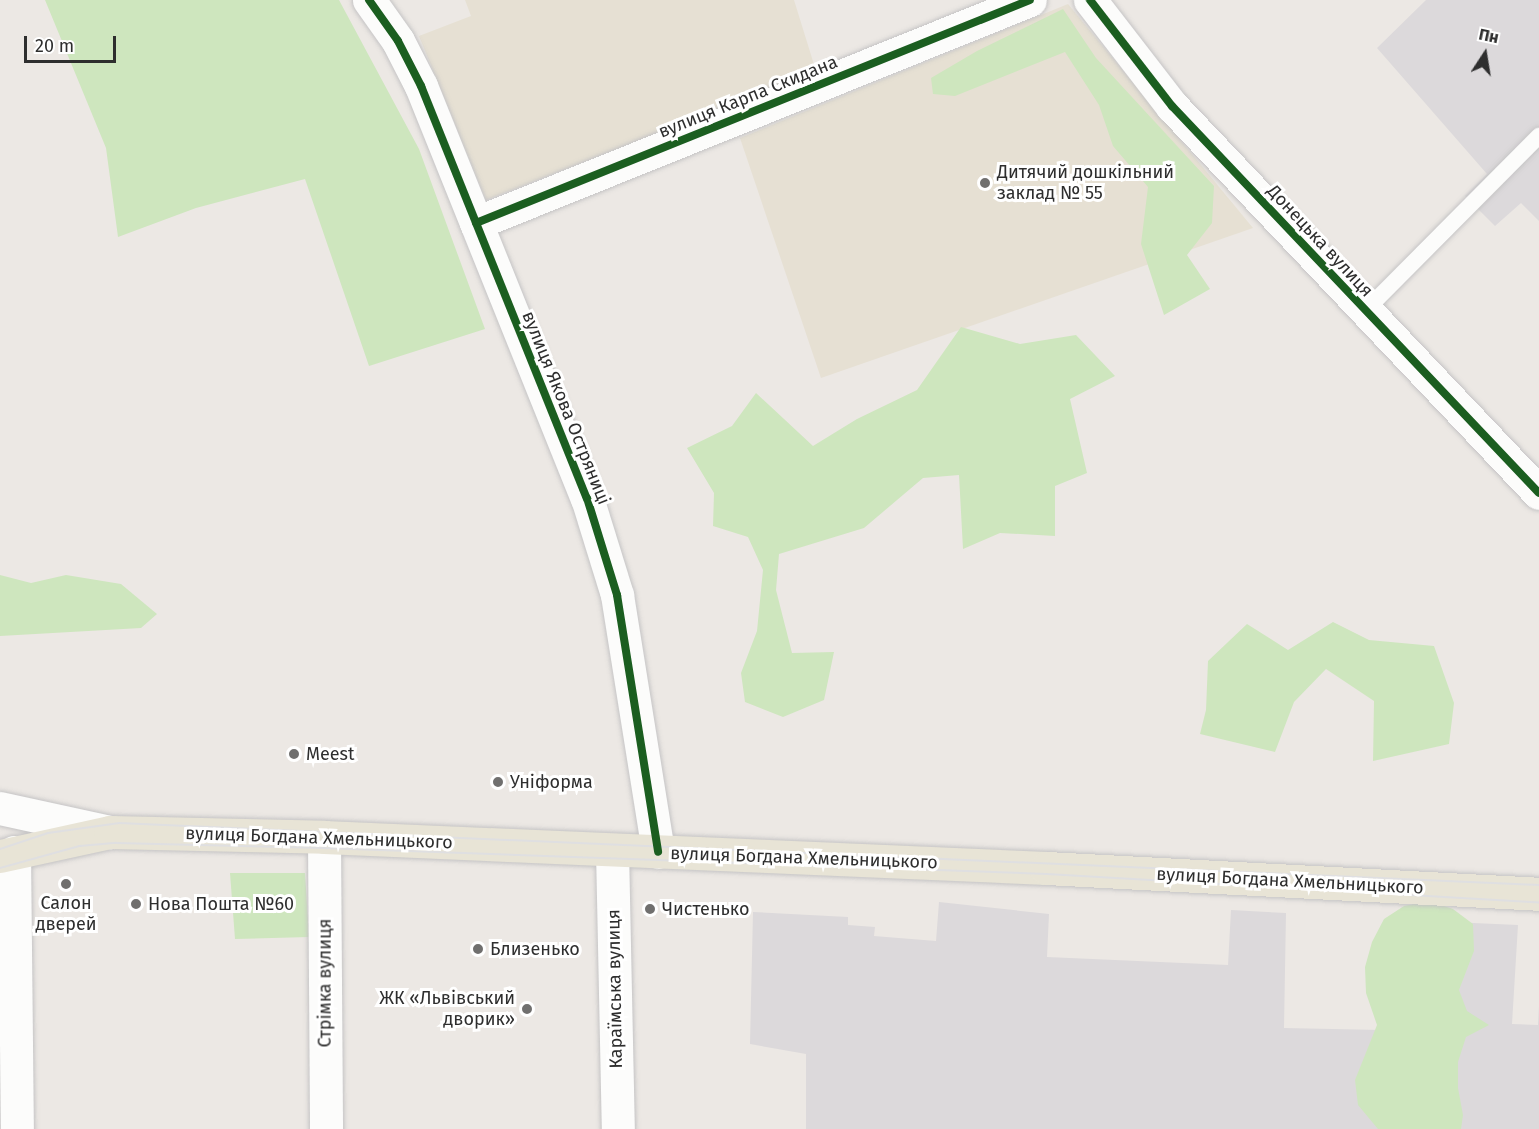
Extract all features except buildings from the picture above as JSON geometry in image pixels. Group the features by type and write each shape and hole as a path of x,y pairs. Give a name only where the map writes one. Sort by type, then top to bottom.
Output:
{"main road":[{"name":"вулиця Богдана Хмельницького","path":"7,854 110,832 324,837 1046,868 1539,894"}],"street":[{"name":"вулиця Якова Остряниці","path":"369,0 398,41 421,86 587,498 617,595 658,852"},
{"name":"вулиця Карпа Скидана","path":"476,223 1030,0"},
{"name":"Донецька вулиця","path":"1090,0 1172,106 1539,493"},
{"path":"0,808 110,832"},
{"name":"Стрімка вулиця","path":"324,837 326,1129"},
{"name":"Караїмська вулиця","path":"612,850 618,1129"},
{"path":"7,854 17,1129"}],"lane":[{"path":"1365,311 1539,136"}],"shaded area":[{"path":"465,0 794,0 816,71 486,200 419,36 471,16"},
{"path":"1426,0 1539,0 1539,221 1521,203 1495,226 1465,196 1487,174 1377,48"},
{"name":"Дитячий дошкільний заклад № 55","path":"1068,4 1253,228 821,378 740,138"},
{"path":"939,902 1049,914 1047,957 1228,965 1231,910 1286,913 1284,1028 1381,1030 1384,919 1518,925 1512,1024 1538,1025 1539,1006 1539,1129 806,1129 806,1054 750,1044 753,912 848,917 848,925 875,927 874,936 936,941"}],"green space":[{"path":"45,0 339,0 419,149 485,329 369,366 305,179 196,208 118,237 106,148"},
{"path":"1063,9 1096,58 1214,186 1212,223 1187,255 1210,289 1164,315 1141,244 1148,187 1113,146 1099,105 1065,52 955,96 933,94 931,78 977,51"},
{"path":"961,327 1020,344 1076,335 1115,376 1070,399 1087,473 1055,486 1055,536 1000,533 963,549 959,475 923,478 864,528 779,554 776,590 792,653 834,652 824,700 783,717 745,702 741,673 757,631 763,570 748,537 713,526 714,493 687,448 732,426 756,393 813,446 857,419 917,390"},
{"path":"0,575 31,583 66,575 121,584 157,614 141,628 0,636"},
{"path":"1333,622 1369,640 1434,646 1454,703 1449,744 1373,761 1374,701 1326,669 1294,702 1275,752 1200,734 1206,710 1208,661 1247,624 1288,650"},
{"path":"230,873 305,873 309,937 235,939"},
{"path":"1429,901 1453,909 1473,924 1474,951 1459,990 1467,1011 1489,1025 1466,1037 1458,1062 1458,1088 1463,1115 1461,1129 1378,1129 1358,1105 1355,1080 1377,1025 1366,993 1365,967 1372,942 1384,919 1404,906"}],"tram line":[{"path":"0,849 48,833 119,823 1539,885"},
{"path":"0,868 80,846 116,843 324,848 1047,874 1539,902"}],"cycle path":[{"path":"369,0 398,41 421,86 587,498 617,595 658,852"},
{"path":"476,223 1030,0"},
{"path":"1090,0 1172,106 1539,493"}],"place":[{"name":"Дитячий дошкільний заклад № 55","path":"985,183"},
{"name":"Meest","path":"294,754"},
{"name":"Уніформа","path":"498,782"},
{"name":"Салон дверей","path":"66,884"},
{"name":"Нова Пошта №60","path":"136,904"},
{"name":"Чистенько","path":"650,909"},
{"name":"Близенько","path":"478,949"},
{"name":"ЖК «Львівський дворик»","path":"527,1009"}]}
